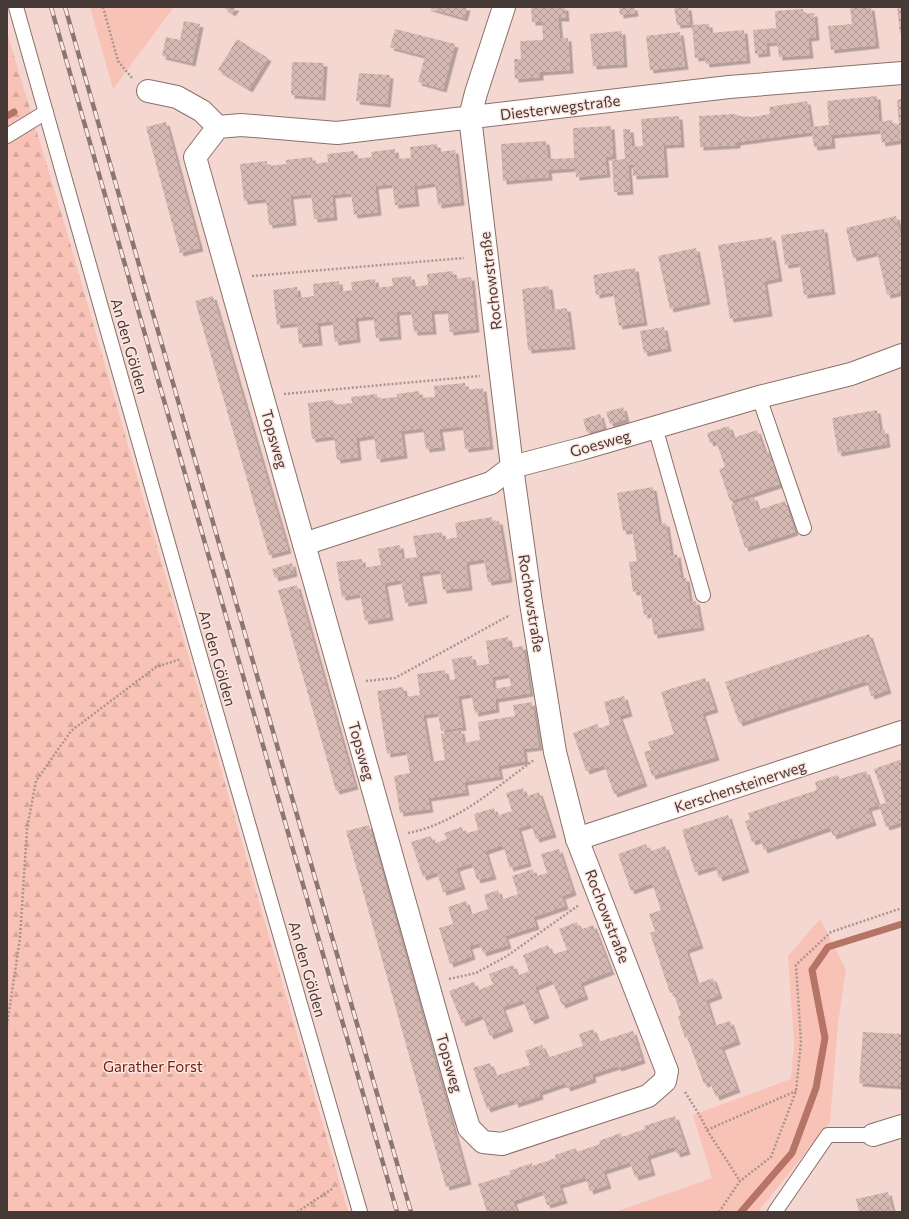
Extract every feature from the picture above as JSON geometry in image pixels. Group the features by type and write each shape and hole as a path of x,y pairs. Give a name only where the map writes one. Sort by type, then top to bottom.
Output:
{"street":[{"path":"470,117 476,93 504,7"},
{"name":"Diesterwegstraße","path":"218,127 241,125 337,133 729,87 902,72"},
{"path":"148,90 177,97 202,111 218,127"},
{"name":"Rochowstraße","path":"470,117 512,467 531,603 555,752 578,839 667,1071"},
{"name":"Topsweg","path":"218,127 195,157 458,1095 469,1128 483,1142 502,1144 648,1096 665,1081 667,1071"},
{"name":"Goesweg","path":"304,544 491,482 512,467 581,449 759,397 851,374 902,355"},
{"name":"Kerschensteinerweg","path":"578,839 902,732"},
{"path":"873,1135 902,1126"}],"lane":[{"name":"An den Gölden","path":"16,7 199,653 360,1212"},
{"path":"7,136 46,112"},
{"path":"759,397 804,528"},
{"path":"655,427 703,595"},
{"path":"775,1212 828,1135 873,1135"}],"path":[{"path":"103,7 118,61 132,78 148,90"},
{"path":"251,276 468,258"},
{"path":"283,394 487,376"},
{"path":"359,682 395,678 514,612"},
{"path":"7,1025 20,938 27,829 36,780 71,731 156,667 199,653"},
{"path":"402,834 423,830 467,809 538,756"},
{"path":"443,980 476,973 507,956 583,903"},
{"path":"719,1212 740,1181 770,1157 796,1091 801,1042 796,965 831,932 902,908"},
{"path":"684,1090 707,1130 740,1181"},
{"path":"707,1130 796,1091"},
{"path":"297,1212 332,1189"}],"green space":[{"path":"90,7 174,7 113,89"},
{"name":"Garather Forst","path":"7,32 64,222 348,1212 7,1212"},
{"path":"820,919 846,970 838,1023 830,1122 758,1212 615,1212 712,1178 693,1115 791,1079 794,1043 788,956"}],"building":[{"path":"223,7 236,7 232,13"},
{"path":"426,7 467,7 464,18"},
{"path":"531,7 565,7 566,18 558,18 560,38 568,38 570,70 540,72 540,77 515,79 514,59 521,59 520,41 543,40 542,22 532,22"},
{"path":"619,7 634,7 635,13 620,15"},
{"path":"674,7 688,7 690,24 677,25"},
{"path":"850,7 871,7 876,45 831,50 828,26 852,24"},
{"path":"897,7 902,7 902,33 900,33"},
{"path":"803,9 804,14 814,13 816,37 808,38 810,55 779,57 777,42 766,43 767,53 755,54 753,30 776,28 775,11"},
{"path":"184,21 200,24 192,63 162,56 166,37 180,40"},
{"path":"709,24 710,33 744,30 747,60 706,64 705,57 695,58 692,25"},
{"path":"395,29 455,44 443,89 418,82 425,56 390,47"},
{"path":"622,31 624,64 593,66 590,34"},
{"path":"680,32 685,66 650,70 646,36"},
{"path":"237,39 268,58 249,89 218,70"},
{"path":"292,62 324,63 322,97 291,95"},
{"path":"359,73 390,75 387,104 356,101"},
{"path":"877,96 879,122 892,120 893,125 899,124 897,100 902,99 902,130 900,130 901,140 882,143 880,130 831,135 832,145 814,147 812,132 737,142 737,145 700,147 699,116 735,114 753,117 770,114 769,107 807,101 811,127 829,125 827,101"},
{"path":"679,116 681,144 663,145 665,174 633,176 633,165 628,165 630,191 614,192 612,160 625,159 623,129 630,129 632,147 643,146 641,119"},
{"path":"166,122 200,248 180,253 146,127"},
{"path":"611,126 613,156 605,157 607,174 576,177 575,168 548,170 549,177 503,181 501,144 546,141 548,159 574,158 573,128"},
{"path":"437,144 438,152 455,150 461,202 438,205 435,183 414,186 416,203 395,205 392,184 375,186 378,212 354,215 351,193 332,195 334,217 314,219 311,194 290,196 293,222 269,225 266,199 244,201 240,164 267,161 267,166 286,164 286,160 312,157 313,164 328,162 327,154 354,151 355,159 372,157 371,152 395,149 396,159 411,158 410,147"},
{"path":"896,216 902,241 902,292 887,295 877,252 853,258 846,228"},
{"path":"824,229 832,291 804,295 799,263 785,265 781,235"},
{"path":"772,237 779,278 764,281 769,313 730,319 718,245"},
{"path":"696,248 707,301 670,309 658,256"},
{"path":"635,268 644,322 619,326 613,292 596,295 593,275"},
{"path":"453,271 454,279 471,277 476,329 450,332 447,310 431,311 433,331 414,332 411,311 396,312 398,336 376,338 373,316 355,318 357,339 335,342 332,321 317,323 319,342 299,344 297,323 277,325 273,290 297,287 298,298 314,296 313,284 339,281 340,292 352,290 351,282 375,279 376,288 393,286 392,278 411,276 413,287 428,285 427,274"},
{"path":"549,286 552,310 567,308 572,346 528,350 522,289"},
{"path":"213,296 288,550 269,555 195,301"},
{"path":"664,327 668,348 644,353 640,331"},
{"path":"465,383 466,390 483,388 490,446 465,449 463,426 439,429 442,447 426,449 423,428 401,431 404,455 377,459 374,435 356,438 358,457 337,460 334,436 312,439 308,403 333,400 334,405 352,403 351,397 377,394 378,399 397,397 397,394 419,391 420,398 435,397 434,386"},
{"path":"623,407 626,419 610,424 606,412"},
{"path":"877,410 880,431 885,430 887,444 838,453 832,418"},
{"path":"600,414 604,428 587,433 583,419"},
{"path":"729,426 733,438 757,430 765,453 772,451 783,483 730,501 719,469 725,467 716,441 710,443 707,433"},
{"path":"653,487 659,524 666,523 671,556 677,554 681,578 686,578 690,602 696,601 701,627 654,635 651,614 644,615 640,591 633,592 629,562 637,561 632,530 623,531 617,493"},
{"path":"754,497 758,510 785,501 795,532 745,548 731,505"},
{"path":"492,517 493,522 499,521 509,579 488,582 484,559 466,562 469,587 443,590 440,570 419,573 424,600 405,603 401,580 384,583 390,617 365,621 360,594 342,597 336,562 362,559 363,568 381,565 378,549 400,545 402,559 417,557 413,536 442,532 443,540 457,537 455,523"},
{"path":"292,563 294,573 275,578 272,569"},
{"path":"297,585 355,786 336,791 278,590"},
{"path":"869,634 888,690 871,696 866,681 739,723 725,682"},
{"path":"508,637 510,648 523,646 530,693 495,699 496,709 475,713 471,694 458,696 463,727 441,731 438,713 423,715 431,762 445,760 441,734 461,730 463,743 480,740 478,722 515,716 513,705 532,702 539,747 523,749 525,761 498,766 500,776 464,782 466,792 428,798 430,809 400,813 394,776 410,773 406,751 387,754 377,691 403,687 405,697 420,695 417,674 445,670 447,681 455,679 452,659 472,656 474,666 489,664 486,641","holes":["509,674 511,686 493,689 492,677"]},
{"path":"705,678 715,709 702,713 716,757 652,776 644,752 651,750 648,742 674,734 661,692"},
{"path":"624,696 629,713 619,716 644,783 614,794 604,765 586,771 573,733 597,724 599,729 610,724 604,702"},
{"path":"902,759 902,822 886,827 879,805 886,803 874,769"},
{"path":"866,771 878,805 868,808 873,822 833,836 830,827 764,850 760,839 752,842 745,821 750,820 748,813 817,790 815,782 838,775 840,779"},
{"path":"523,788 525,797 539,792 553,834 536,839 531,824 518,828 528,863 510,868 503,845 485,851 493,876 477,880 472,863 456,868 462,886 443,892 437,872 423,877 411,842 431,836 433,844 447,839 444,833 462,827 464,834 478,830 474,814 494,808 496,816 512,811 506,793"},
{"path":"728,815 746,869 719,878 715,866 695,872 682,830"},
{"path":"369,825 468,1181 446,1187 346,831"},
{"path":"646,844 649,852 665,846 700,945 686,950 697,984 713,978 719,995 706,1000 714,1026 730,1021 737,1041 721,1047 737,1089 716,1097 710,1082 704,1084 687,1037 685,1038 678,1017 681,1015 673,992 670,993 650,933 655,931 649,914 661,910 652,883 631,891 618,854"},
{"path":"559,849 573,892 562,896 565,906 533,917 536,926 505,936 508,945 483,953 479,943 469,946 472,956 450,964 439,928 453,924 448,907 466,901 470,915 488,909 484,895 498,890 501,900 518,894 512,876 533,869 535,877 547,873 541,854"},
{"path":"577,922 580,930 593,925 611,971 580,983 585,996 562,1005 552,980 535,987 546,1015 531,1021 523,1000 502,1007 510,1028 490,1036 482,1015 462,1023 449,991 474,982 477,991 493,984 489,974 513,965 517,976 529,971 523,955 548,945 552,955 567,950 559,929"},
{"path":"593,1029 598,1042 633,1031 642,1060 618,1068 617,1066 592,1074 593,1079 567,1088 565,1083 539,1092 540,1096 515,1104 514,1100 487,1109 473,1068 490,1063 495,1076 530,1065 525,1051 542,1045 547,1058 583,1046 579,1034"},
{"path":"863,1032 902,1034 901,1086 859,1083"},
{"path":"675,1116 687,1151 677,1154 674,1147 647,1156 652,1172 635,1177 630,1162 603,1171 608,1185 590,1191 585,1177 559,1185 564,1200 547,1205 542,1191 513,1201 517,1212 487,1212 478,1184 511,1174 509,1171 532,1163 532,1166 556,1158 555,1155 576,1148 577,1152 600,1144 599,1141 621,1133 622,1137 645,1129 644,1126"},
{"path":"888,1192 893,1212 859,1212 856,1199"}],"waterway":[{"path":"7,116 14,112"},
{"path":"741,1212 792,1153 816,1088 825,1038 812,970 828,947 902,924"}],"railway":[{"path":"51,7 397,1212"},
{"path":"65,7 411,1212"}]}
